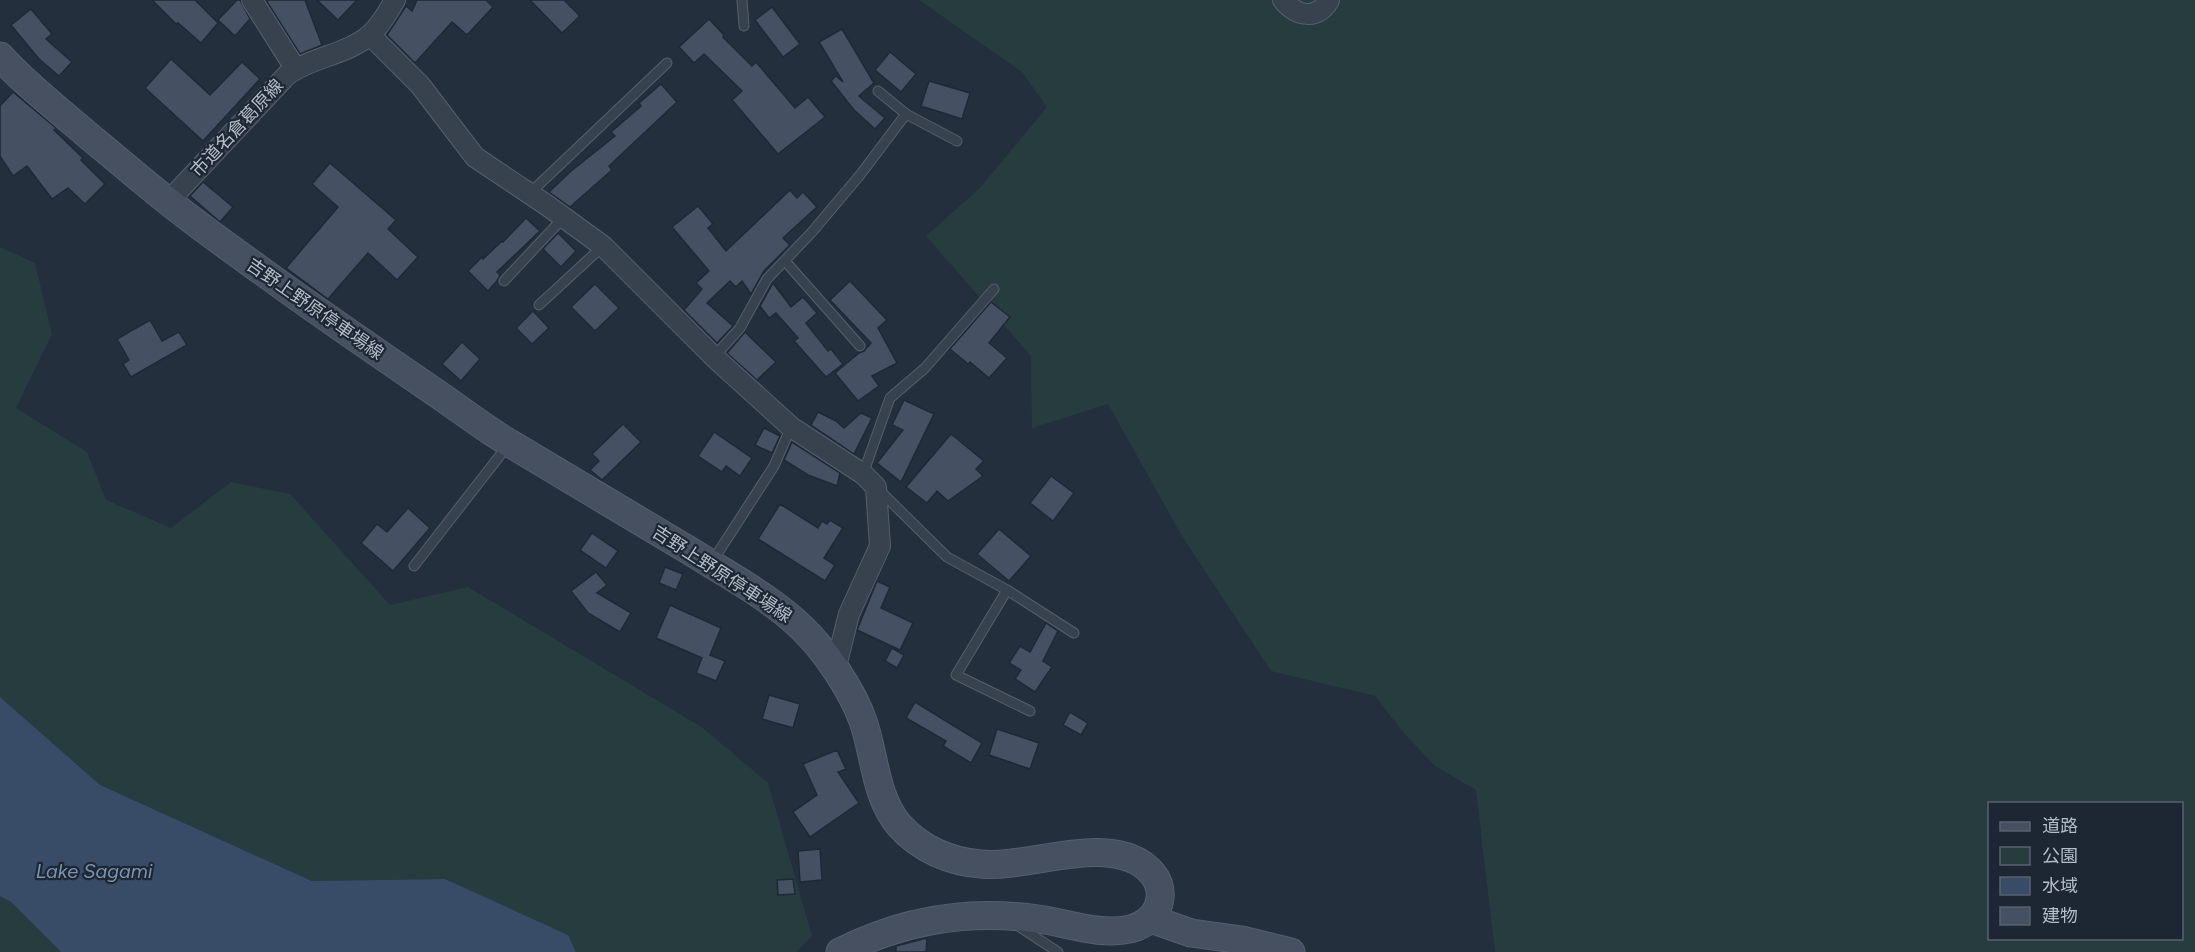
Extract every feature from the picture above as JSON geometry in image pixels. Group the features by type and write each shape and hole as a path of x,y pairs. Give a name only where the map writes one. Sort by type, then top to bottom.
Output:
{"main road":[{"name":"吉野上野原停車場線","path":"0,56 51,104 170,203 358,340 509,443 566,475 710,564 781,610 804,629 835,670 862,716 881,792 899,825 918,843 938,854 959,861 984,865 1093,852 1122,854 1142,863 1156,876 1161,891 1159,906 1151,919"},
{"path":"840,952 892,930 927,921 961,915 1000,914 1117,931 1136,928 1151,919 1191,933 1242,940 1291,952"}],"street":[{"path":"252,0 295,68"},
{"name":"市道名倉葛原線","path":"170,203 179,190 271,90 295,68 352,45 370,35 396,0"},
{"path":"1283,0 1290,9 1307,15 1317,12 1329,0"},
{"path":"370,35 420,85 475,157 530,193 603,246 714,357 791,427 869,480 880,546 849,614 835,670"}],"lane":[{"path":"742,0 744,26"},
{"path":"530,193 667,63"},
{"path":"878,91 906,114 957,141"},
{"path":"714,357 740,328 767,279 812,232 860,175 906,114"},
{"path":"504,281 564,217"},
{"path":"539,306 603,246"},
{"path":"785,261 860,346"},
{"path":"994,290 925,368 890,398 869,480 947,556 1007,590 1074,633"},
{"path":"710,564 774,466 791,427"},
{"path":"414,566 509,443"},
{"path":"1007,590 956,675 1030,711"},
{"path":"1000,914 1058,952"}],"green space":[{"path":"919,0 2195,0 2195,952 1495,952 1476,790 1435,766 1403,732 1375,696 1271,671 1182,536 1108,404 1032,428 1031,356 926,236 980,188 1047,107 1022,72"},
{"path":"0,247 35,263 52,334 16,408 87,452 106,500 171,528 231,482 290,494 390,605 468,587 703,728 768,783 812,936 797,952 576,952 567,935 445,879 312,881 99,785 0,697"},
{"path":"0,896 11,902 61,952 0,952"}],"water":[{"name":"Lake Sagami","path":"0,697 100,785 312,881 445,879 568,935 576,952 61,952 11,902 0,896"}],"building":[{"path":"152,0 195,0 218,23 201,43 178,23 176,24"},
{"path":"237,0 240,0 250,19 235,36 218,20"},
{"path":"266,0 305,0 322,45 300,54"},
{"path":"317,0 357,0 338,20"},
{"path":"417,0 486,0 493,7 467,35 452,22 415,63 387,35 406,6 412,11"},
{"path":"530,0 564,0 580,16 562,33"},
{"path":"772,7 800,44 783,57 755,20"},
{"path":"31,9 52,34 46,39 72,62 59,76 39,59 11,25"},
{"path":"709,19 724,35 723,37 752,66 756,62 795,108 808,97 825,117 778,154 732,100 742,91 704,54 694,63 679,47"},
{"path":"842,29 874,83 859,96 885,118 875,129 854,110 831,81 836,76 843,82 819,42"},
{"path":"890,52 916,74 901,92 875,70"},
{"path":"171,59 210,95 242,62 260,79 203,141 145,88"},
{"path":"929,81 970,93 962,119 921,106"},
{"path":"661,84 677,102 609,166 612,170 570,207 549,192 615,136 611,132 641,106 639,103"},
{"path":"13,92 56,128 54,130 83,158 81,160 105,184 85,204 68,188 52,199 27,166 13,176 0,156 0,106"},
{"path":"330,163 396,220 388,229 418,257 397,280 368,253 328,299 286,268 338,207 312,184"},
{"path":"203,182 233,207 220,222 190,196"},
{"path":"790,190 797,198 803,192 817,207 783,238 790,245 764,271 751,294 742,281 736,287 730,281 707,303 733,326 717,343 684,310 702,289 696,283 709,271 672,227 698,206 713,224 708,228 726,251"},
{"path":"526,218 540,231 497,272 500,275 488,291 468,271 482,257 483,259 503,242"},
{"path":"558,233 576,251 561,267 543,249"},
{"path":"850,281 887,320 878,328 897,363 872,376 879,386 858,401 835,373 871,343 830,300"},
{"path":"773,283 791,307 803,297 817,313 806,323 828,351 831,349 843,364 826,377 794,341 798,338 776,313 769,318 760,306"},
{"path":"595,284 619,308 595,331 571,307"},
{"path":"991,302 1010,317 989,343 1007,358 989,378 950,349"},
{"path":"533,311 549,328 532,344 516,328"},
{"path":"150,320 162,341 179,332 187,345 131,377 123,364 129,360 117,339"},
{"path":"745,332 776,362 757,380 727,353"},
{"path":"462,342 480,359 461,381 442,364"},
{"path":"904,400 934,414 901,482 877,463 903,430 892,425"},
{"path":"818,412 844,428 861,413 872,418 854,454 811,425"},
{"path":"623,424 641,442 602,480 590,470 599,461 592,454"},
{"path":"764,428 780,436 772,453 755,445"},
{"path":"714,432 752,458 740,476 726,466 722,472 698,456"},
{"path":"951,434 984,461 976,469 983,476 948,501 937,491 927,503 906,487"},
{"path":"792,442 840,473 837,486 808,475 784,460"},
{"path":"1051,476 1074,493 1053,521 1030,503"},
{"path":"780,504 818,528 822,521 827,524 830,520 843,528 824,558 835,565 825,581 758,539"},
{"path":"408,508 430,528 393,571 361,543 377,524 387,532"},
{"path":"999,529 1031,556 1009,581 977,554"},
{"path":"592,533 618,551 606,568 580,550"},
{"path":"665,567 683,574 676,590 659,583"},
{"path":"596,572 607,585 597,593 631,613 620,632 588,613 571,591"},
{"path":"877,581 890,587 881,608 913,623 900,650 857,630"},
{"path":"670,605 721,628 710,655 725,661 716,681 696,673 702,658 656,638"},
{"path":"1046,623 1058,631 1043,661 1052,667 1035,692 1015,679 1021,670 1009,663 1020,646 1030,652"},
{"path":"892,648 904,655 897,668 885,661"},
{"path":"769,695 800,704 793,728 762,719"},
{"path":"915,702 982,743 971,763 943,746 946,741 906,718"},
{"path":"1070,712 1088,723 1081,735 1063,725"},
{"path":"997,729 1039,743 1030,769 989,755"},
{"path":"837,750 846,769 838,772 859,803 810,837 793,812 817,795 803,764"},
{"path":"820,849 822,880 800,882 798,851"},
{"path":"793,879 795,894 778,895 777,880"},
{"path":"927,938 926,952 896,952 896,946"}]}
